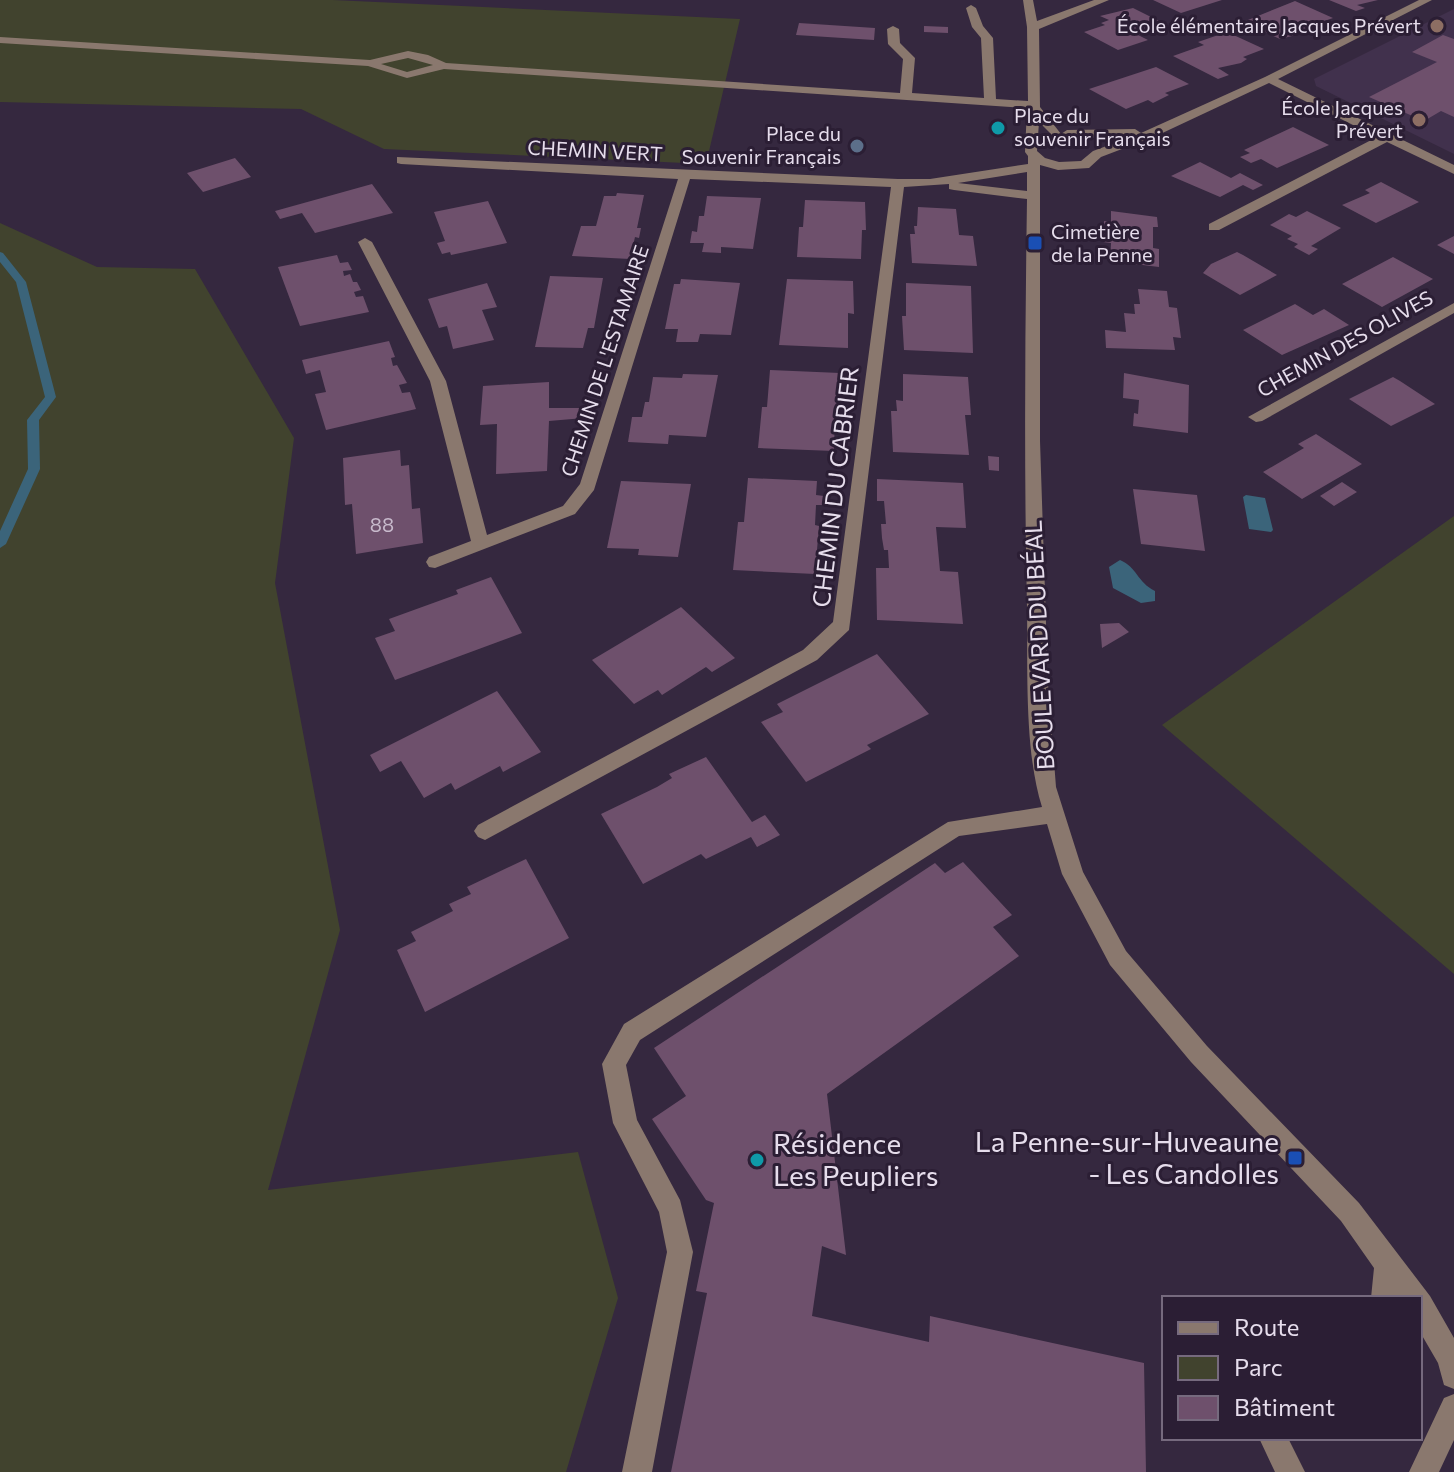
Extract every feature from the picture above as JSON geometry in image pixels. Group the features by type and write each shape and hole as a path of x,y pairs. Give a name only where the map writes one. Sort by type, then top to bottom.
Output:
{"street":[{"name":"BOULEVARD DU BÉAL","path":"1028,0 1033,27 1035,81 1032,105 1035,196 1032,441 1038,684 1046,787 1073,874 1118,958 1199,1054 1295,1158 1350,1212 1412,1296"},
{"path":"1033,27 1104,0"},
{"path":"1033,156 1058,166 1084,165 1097,154 1152,133 1269,79 1427,0"},
{"path":"971,8 978,27 987,38 990,102"},
{"path":"893,29 894,44 909,58 906,96"},
{"path":"0,40 370,63 411,53 429,57 444,66"},
{"path":"370,63 400,76 417,75 444,66 1032,105 1061,134 1091,144 1097,154"},
{"path":"1269,79 1454,170"},
{"name":"CHEMIN VERT","path":"930,183 1033,156 1036,138 1061,134 1152,133"},
{"path":"1214,227 1386,137"},
{"name":"CHEMIN VERT","path":"401,160 685,176 930,183 1035,196"},
{"path":"1035,196 1058,166"},
{"name":"CHEMIN DE L'ESTAMAIRE","path":"435,562 569,510 588,486 685,176"},
{"name":"CHEMIN DU CABRIER","path":"485,831 810,655 842,625 898,183"},
{"path":"365,242 438,381 481,545"},
{"name":"CHEMIN DES OLIVES","path":"1256,417 1454,307"},
{"path":"637,1472 680,1252 671,1209 625,1123 614,1064 632,1032 955,828 1055,814"},
{"path":"1385,1296 1388,1264"},
{"path":"1422,1309 1451,1359 1454,1375"},
{"path":"1424,1472 1454,1408"},
{"path":"1274,1440 1290,1472"}],"shaded area":[{"name":"École Jacques Prévert","path":"1454,9 1454,154 1316,86 1314,79"}],"green space":[{"path":"0,0 333,0 740,19 706,164 384,149 301,109 0,102"},
{"path":"0,223 97,267 195,269 294,438 275,583 340,930 268,1190 578,1152 618,1298 566,1472 0,1472"},
{"path":"1454,516 1454,974 1162,725"}],"water":[{"path":"1243,497 1265,498 1271,532 1249,529"},
{"path":"1120,560 1155,591 1155,601 1141,603 1113,588 1109,567"}],"building":[{"path":"1153,0 1222,0 1181,13"},
{"path":"1329,0 1378,0 1357,5 1365,8 1356,11"},
{"path":"1295,1 1333,18 1313,25 1318,27 1312,31 1280,39 1243,22"},
{"path":"1133,8 1167,25 1138,35 1148,40 1118,50 1084,32 1105,25 1101,23 1109,20 1100,16"},
{"path":"799,23 875,28 874,40 796,35"},
{"path":"924,26 948,27 948,33 924,32"},
{"path":"1227,32 1264,49 1243,57 1247,59 1241,63 1218,68 1229,75 1218,79 1173,56 1204,45 1198,42"},
{"path":"1443,35 1454,39 1454,117 1441,111 1424,121 1369,97 1437,62 1412,52"},
{"path":"1156,67 1189,84 1165,93 1169,95 1153,103 1148,100 1126,109 1089,89"},
{"path":"1293,127 1329,145 1277,168 1261,159 1251,163 1240,157 1250,153 1244,150"},
{"path":"235,158 251,177 203,192 187,173"},
{"path":"1200,162 1231,178 1240,173 1263,185 1253,190 1243,185 1220,197 1171,176"},
{"path":"1381,182 1419,202 1376,223 1342,205 1370,193 1365,190"},
{"path":"372,184 393,213 315,233 302,213 280,219 275,211"},
{"path":"617,193 644,195 637,228 641,228 639,238 635,237 630,259 572,256 581,226 596,226 604,196 616,196"},
{"path":"707,196 761,198 753,249 721,247 721,253 702,252 704,243 690,243 692,231 697,232 699,216 704,216"},
{"path":"805,200 865,202 866,230 862,230 861,259 797,257"},
{"path":"488,201 507,243 451,255 450,252 442,254 437,243 445,241 434,212"},
{"path":"918,207 956,209 959,235 973,236 977,266 912,263 910,234 915,234"},
{"path":"1111,211 1157,217 1158,227 1153,227 1153,248 1159,249 1159,267 1110,261 1111,243 1103,242 1104,221 1111,222"},
{"path":"1307,211 1341,228 1311,246 1318,249 1309,255 1294,247 1298,244 1287,239 1292,236 1270,225 1289,214 1296,217"},
{"path":"1454,236 1454,254 1437,245"},
{"path":"1237,252 1277,275 1240,295 1203,273 1211,264"},
{"path":"337,255 340,263 348,262 352,270 343,271 344,276 350,274 353,282 357,282 361,290 354,292 356,297 363,296 369,312 300,326 278,267"},
{"path":"1393,257 1433,279 1382,307 1342,284"},
{"path":"550,276 603,278 594,328 588,328 583,348 535,347"},
{"path":"681,279 740,283 731,335 700,334 698,342 676,342 678,329 665,329 674,284 680,284"},
{"path":"787,279 853,281 854,314 848,313 848,348 779,345"},
{"path":"487,283 497,307 482,310 494,340 453,349 447,326 439,328 428,299"},
{"path":"906,283 971,286 973,353 904,350 902,316 906,316"},
{"path":"1138,289 1167,291 1169,307 1177,308 1181,338 1173,337 1175,350 1106,348 1105,330 1126,332 1124,313 1135,314 1134,304 1140,304"},
{"path":"1295,304 1313,315 1324,309 1349,325 1282,355 1243,330"},
{"path":"389,341 395,357 391,358 393,366 397,365 407,383 399,385 402,393 410,392 416,409 326,430 315,394 326,392 320,370 306,374 302,360"},
{"path":"770,370 840,373 840,411 835,410 834,451 758,448 762,407 767,407"},
{"path":"1124,373 1189,385 1188,433 1133,426 1139,400 1123,398"},
{"path":"683,374 718,375 706,437 669,435 668,444 628,442 632,417 642,417 645,402 649,402 653,377 682,378"},
{"path":"903,374 968,377 971,415 965,415 969,455 893,452 891,411 897,411 896,400 903,401"},
{"path":"1393,377 1435,404 1391,426 1349,399"},
{"path":"549,382 549,408 584,408 584,418 549,421 547,471 496,474 497,424 480,425 483,386"},
{"path":"1316,434 1362,464 1302,499 1263,472 1304,448 1298,444"},
{"path":"400,450 401,466 409,465 412,509 420,508 423,543 356,554 352,504 345,505 343,458"},
{"path":"988,456 999,457 999,471 989,470"},
{"path":"748,478 817,481 816,495 824,496 823,505 816,505 815,525 819,526 815,574 733,570 738,522 744,522"},
{"path":"877,479 963,483 966,528 936,527 940,571 958,572 963,624 877,620 876,568 889,568 888,550 884,550 882,538 881,524 886,524 884,501 877,501"},
{"path":"621,481 691,484 678,557 638,555 639,549 607,548"},
{"path":"1342,482 1357,492 1334,506 1320,496"},
{"path":"1133,489 1197,495 1205,551 1141,544"},
{"path":"491,577 522,633 395,680 375,638 395,631 389,619 458,594 456,590"},
{"path":"681,607 735,658 712,672 706,667 662,695 658,690 634,704 592,660"},
{"path":"1119,623 1129,632 1102,648 1100,624"},
{"path":"877,654 929,714 867,745 871,749 806,782 761,722 783,712 777,704"},
{"path":"497,691 541,752 503,772 500,766 455,790 451,783 424,798 401,761 380,772 370,755"},
{"path":"706,757 752,822 765,815 780,835 757,847 751,837 706,859 701,854 643,884 601,814 657,787 672,778 669,774"},
{"path":"526,859 569,938 425,1012 397,950 416,941 411,932 453,911 449,904 471,894 467,887"},
{"name":"Résidence Les Peupliers","path":"963,862 1012,915 993,927 1019,956 827,1094 846,1255 822,1246 812,1316 929,1342 930,1316 1144,1363 1146,1472 671,1472 707,1293 696,1291 714,1203 706,1200 652,1119 686,1096 654,1048 935,863 945,873"}],"waterway":[{"path":"0,255 21,282 51,397 33,420 34,469 0,544"}],"place":[{"name":"École élémentaire Jacques Prévert","path":"1437,26"},
{"name":"École Jacques Prévert","path":"1419,120"},
{"name":"Place du souvenir Français","path":"998,128"},
{"name":"Place du Souvenir Français","path":"857,146"},
{"name":"Cimetière de la Penne","path":"1035,243"},
{"name":"La Penne-sur-Huveaune - Les Candolles","path":"1295,1158"},
{"name":"Résidence Les Peupliers","path":"757,1160"}]}
